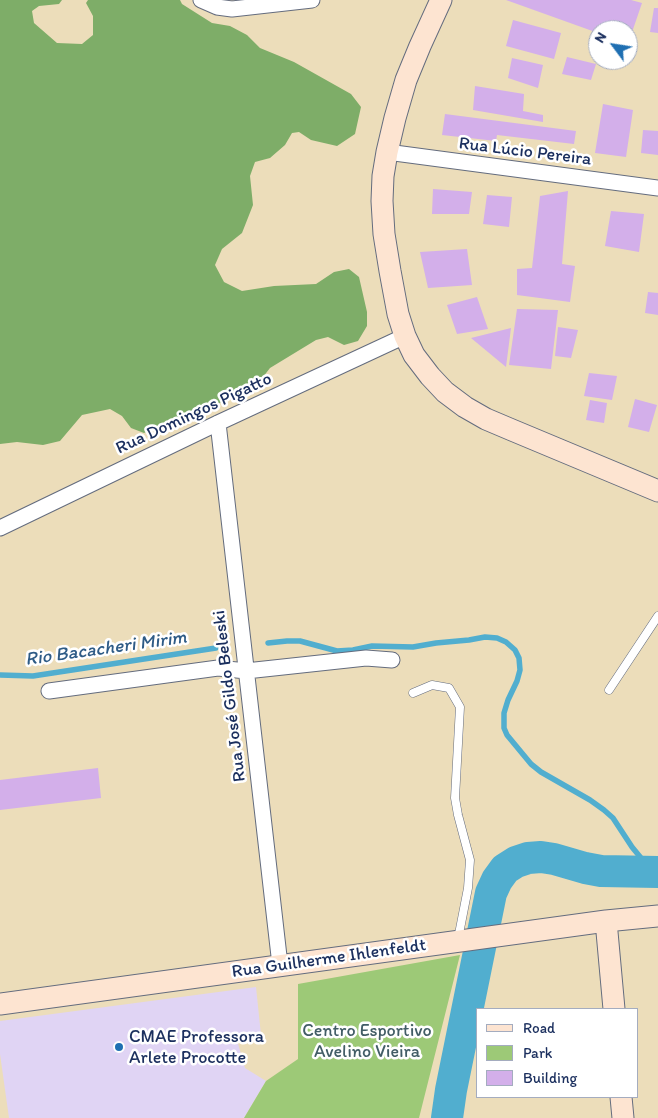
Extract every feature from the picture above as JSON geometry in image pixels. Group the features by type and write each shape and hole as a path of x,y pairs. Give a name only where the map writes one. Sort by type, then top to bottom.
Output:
{"main road":[{"path":"440,0 406,80 395,118 383,176 384,234 396,305 405,336 414,355 430,376 445,392 465,407 486,419 658,491"},
{"name":"Rua Guilherme Ihlenfeldt","path":"0,1004 606,921 658,916"},
{"path":"606,921 614,1008"},
{"path":"621,1098 623,1118"}],"street":[{"path":"201,0 217,7 232,9 312,0"},
{"name":"Rua Lúcio Pereira","path":"387,152 658,188"},
{"name":"Rua Domingos Pigatto","path":"0,528 405,336"},
{"name":"Rua José Gildo Beleski","path":"218,423 280,966"},
{"path":"49,691 218,668 246,671 366,658 392,660"}],"lane":[{"path":"609,690 658,616"},
{"path":"413,693 432,685 449,688 460,707 455,798 470,860 468,888 458,941"}],"shaded area":[{"name":"CMAE Professora Arlete Procotte","path":"256,987 261,1035 237,1040 245,1068 266,1081 244,1118 9,1118 0,1054 0,1021"}],"green space":[{"path":"0,0 62,0 59,4 39,6 32,11 34,23 57,43 82,44 93,35 93,16 86,3 88,0 180,0 182,4 212,23 230,26 247,35 260,48 294,62 351,94 361,107 355,134 337,146 311,140 299,132 292,133 285,145 270,158 255,162 250,176 253,205 242,233 222,249 215,265 224,282 242,291 274,286 316,284 334,272 349,269 359,277 367,312 367,326 358,341 344,345 328,337 316,340 270,368 256,386 207,409 170,421 144,433 131,428 122,416 110,409 82,415 60,441 43,445 17,442 0,444"},
{"name":"Centro Esportivo Avelino Vieira","path":"460,955 419,1118 244,1118 266,1081 298,1059 298,984"}],"building":[{"path":"506,0 631,0 642,3 636,20 588,20 588,29"},
{"path":"654,8 658,8 658,33 650,32"},
{"path":"513,20 561,33 554,59 506,46"},
{"path":"567,57 588,62 588,70 594,70 591,80 562,74"},
{"path":"512,58 543,65 538,88 508,78"},
{"path":"475,86 524,94 523,111 543,115 543,122 473,110"},
{"path":"603,104 633,110 626,157 595,153"},
{"path":"445,114 576,131 574,144 497,135 496,141 442,135"},
{"path":"643,130 658,131 658,155 641,153"},
{"path":"433,189 472,192 469,214 432,214"},
{"path":"568,191 562,264 575,266 570,302 517,295 517,269 532,268 540,196"},
{"path":"487,195 512,197 509,227 483,224"},
{"path":"611,211 644,214 639,252 605,246"},
{"path":"467,249 472,285 428,288 420,252"},
{"path":"648,292 658,293 658,315 645,313"},
{"path":"477,297 488,329 457,334 447,305"},
{"path":"517,309 558,310 551,369 509,365"},
{"path":"558,327 578,330 571,358 555,356"},
{"path":"511,328 506,367 471,338"},
{"path":"589,373 617,376 612,400 584,396"},
{"path":"635,399 657,405 649,432 628,427"},
{"path":"590,400 607,403 604,423 586,420"},
{"path":"98,768 101,798 0,810 0,780"}],"waterway":[{"name":"Rio Bacacheri Mirim","path":"268,643 300,641 337,651 372,646 413,647 485,637 497,638 506,642 515,650 519,658 520,670 504,713 504,728 507,735 531,764 541,772 590,800 613,818 641,858 658,871"},
{"name":"Rio Bacacheri Mirim","path":"0,675 33,676 216,648"},
{"path":"447,1118 491,893 505,869 516,862 528,858 541,857 601,871 658,872"}],"place":[{"name":"CMAE Professora Arlete Procotte","path":"119,1047"}]}
